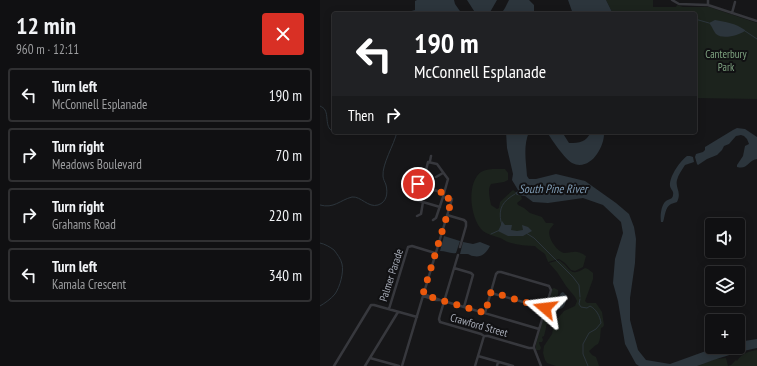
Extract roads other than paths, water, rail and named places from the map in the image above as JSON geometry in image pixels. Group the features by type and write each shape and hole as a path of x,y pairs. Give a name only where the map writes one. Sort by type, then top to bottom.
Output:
{"street":[{"path":"672,0 677,3 684,4 708,5 757,21"},
{"path":"708,0 708,5"},
{"path":"732,13 735,2"},
{"path":"425,174 431,156"},
{"path":"430,162 437,164 448,179 436,218 433,220"},
{"path":"436,177 444,173"},
{"path":"402,366 452,199 424,187 419,182 416,188"},
{"path":"416,200 440,207"},
{"path":"417,216 421,214 423,202"},
{"path":"447,215 466,222 460,247"},
{"name":"Palmer Parade","path":"389,309 407,248 410,246 436,253"},
{"path":"444,301 458,255"},
{"path":"454,268 472,273 473,276 464,307"},
{"path":"485,313 496,274 499,272 549,286 551,290 534,348 541,366"},
{"path":"491,292 545,308"},
{"path":"423,295 539,329"},
{"name":"Crawford Street","path":"444,301 439,319 440,322 484,336 534,348"},
{"path":"334,366 370,306 374,305 416,317"},
{"path":"366,366 398,312"},
{"path":"475,366 484,336"},
{"path":"478,356 513,366"},
{"path":"370,358 399,366"},
{"path":"497,366 498,362"}],"water":[{"path":"454,0 461,12 408,12 415,10 415,1"},
{"path":"467,0 497,0 490,12 475,12"},
{"path":"509,0 529,0 534,5 534,12 502,12"},
{"path":"568,0 606,0 612,12 572,12"},
{"path":"715,20 734,24 745,31 727,37 719,36 715,33 709,23"},
{"path":"737,128 745,129 757,137 757,159 741,168 737,167 743,156 745,146 749,144 747,139 741,135 736,136 729,144 724,146 717,155 698,165 697,164 695,157 696,154 703,152 705,147"},
{"name":"South Pine River","path":"506,134 528,134 525,154 527,176 529,179 536,179 556,174 585,181 629,214 634,227 636,239 635,263 630,298 630,320 638,350 646,360 670,364 705,351 705,354 734,354 697,366 639,366 636,364 625,344 618,301 613,283 615,259 623,233 621,222 603,205 583,198 548,203 533,202 525,196 517,195 515,193 518,190 512,180 513,174 507,148"},
{"name":"South Pine River","path":"548,134 563,134 569,143 576,143 587,138 590,134 604,134 599,151 590,161 585,164 579,165 572,163"},
{"path":"687,156 693,157 694,162 685,165 679,174 677,183 679,195 677,202 669,205 663,222 661,222 663,205 673,196 670,186 671,178 678,165"},
{"path":"502,221 505,225 512,225 511,230 523,230 522,225 528,227 532,231 523,236 508,236 498,231"},
{"path":"444,236 460,241 456,253 440,251"},
{"path":"463,242 473,244 480,242 490,246 481,256 472,256 468,254 460,254"},
{"path":"563,292 567,296 564,306 559,309 557,301"},
{"name":"South Pine River","path":"757,339 757,348 745,351 745,341"}],"waterway":[{"path":"697,20 709,23"},
{"path":"745,31 757,39"},
{"path":"320,106 325,110 328,126 332,131"},
{"path":"320,205 329,206 352,197 358,198 371,205 381,204 386,197 387,191 383,171 396,134"},
{"path":"501,222 500,213 502,205 507,199 515,194"},
{"path":"491,234 500,230"},
{"path":"526,233 534,238 573,277 579,285 580,297"},
{"path":"320,243 334,250 342,264 341,279 337,291 332,298 320,306"},
{"path":"580,299 579,304 581,307 592,307 600,318 601,323 596,329 589,333 583,344 583,354 588,366"}],"park label":[{"name":"Canterbury Park","path":"726,60"}]}
